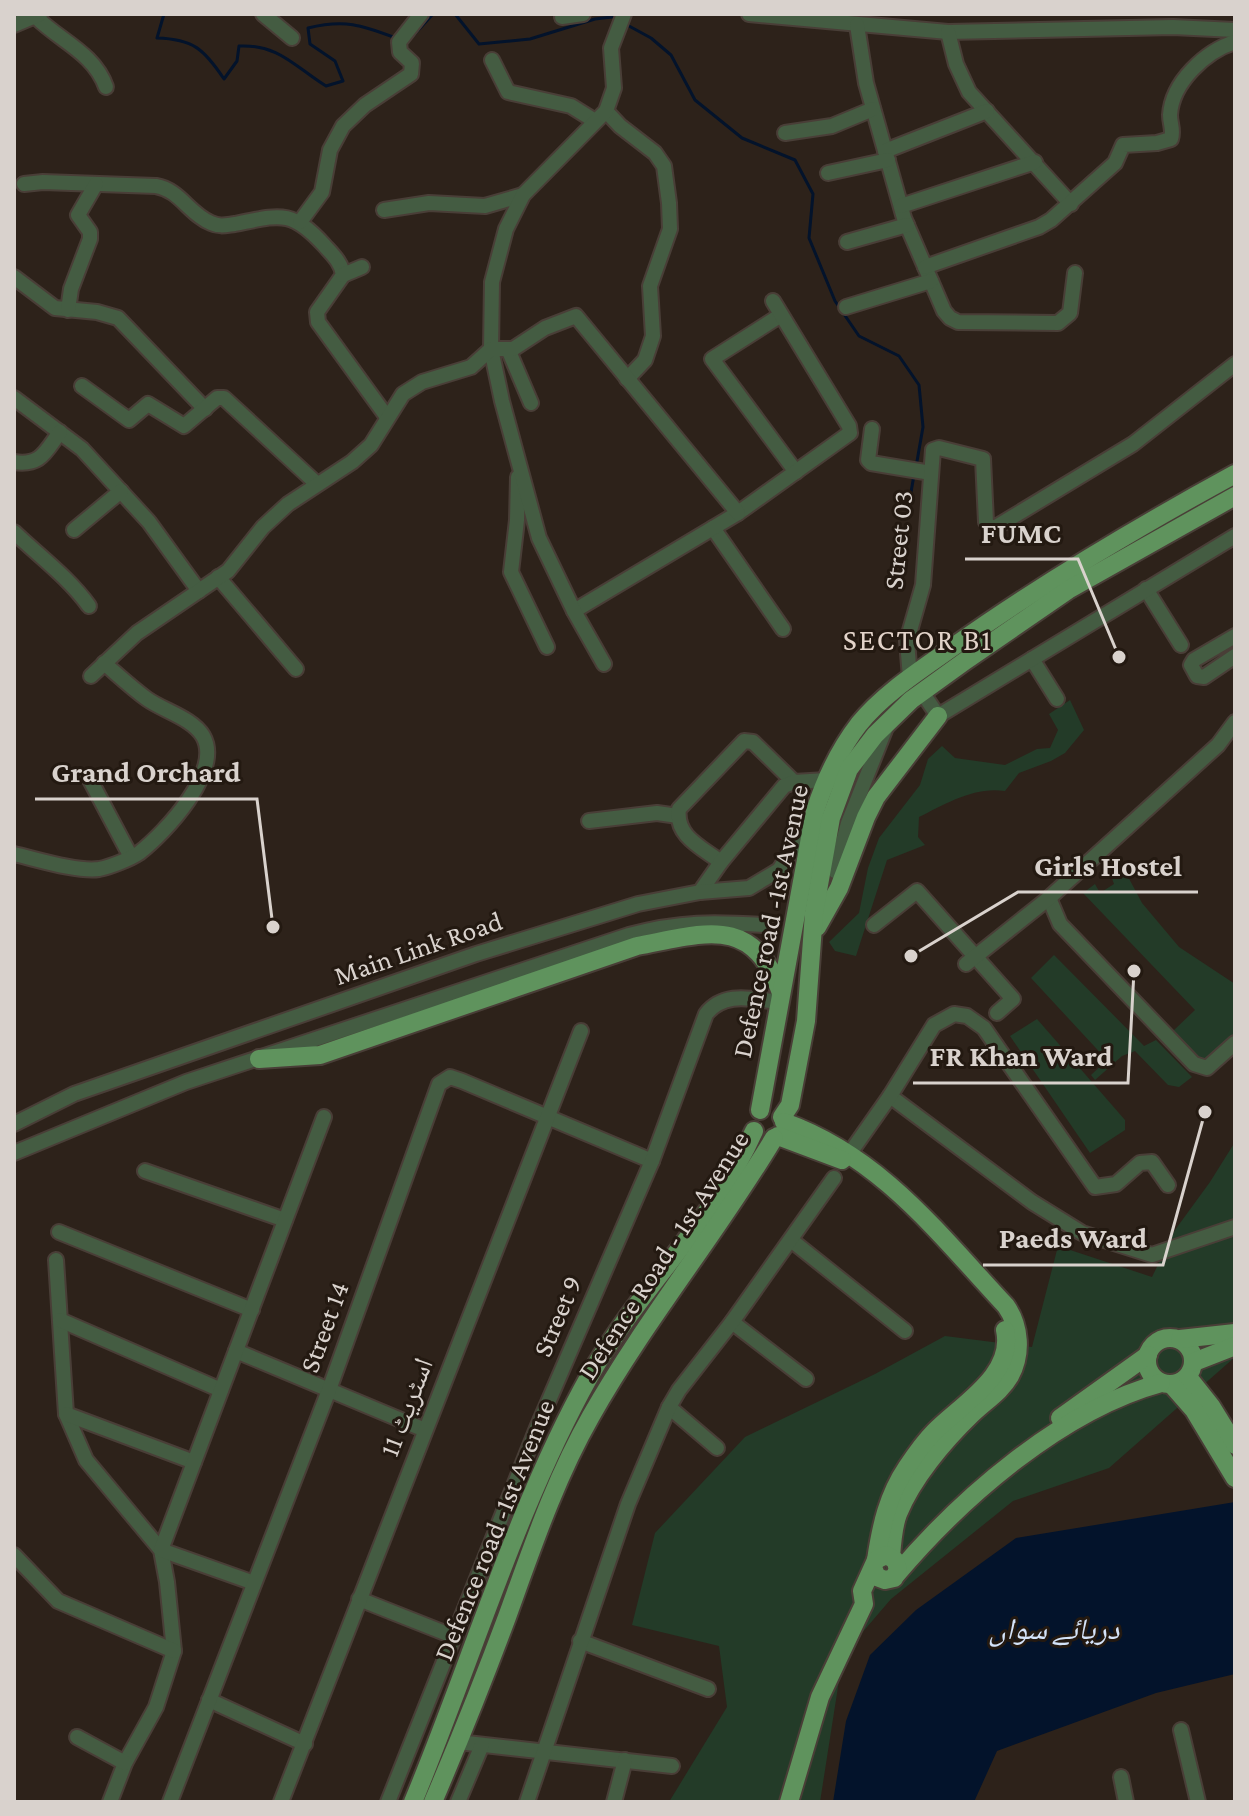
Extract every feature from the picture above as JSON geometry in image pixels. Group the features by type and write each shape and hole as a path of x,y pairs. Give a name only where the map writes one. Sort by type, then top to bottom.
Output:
{"main road":[{"name":"Defence road -1st Avenue","path":"413,1802 548,1456 590,1375 648,1287 717,1197 754,1131 753,1119 760,1110 815,811 826,780 860,723 894,690 916,685 1047,582 1235,474"},
{"name":"Defence Road - 1st Avenue","path":"433,1802 553,1494 591,1417 653,1316 735,1202 790,1105 806,1021 814,913 838,796 849,769 916,685 1068,590 1235,496"},
{"path":"812,940 839,888 876,797 938,716"},
{"path":"259,1059 320,1055 637,946 687,936 723,935 743,939 757,949 772,968 782,999"},
{"path":"760,1110 775,1110 779,1128"},
{"path":"779,1128 840,1158 870,1180 976,1288 1001,1318 1006,1335 1004,1352 991,1377 933,1433 887,1503 887,1566"},
{"path":"754,1131 764,1139 779,1128 815,1133 872,1169 927,1221 1006,1306 1018,1333 1016,1363 1004,1386 953,1433 923,1472 898,1514 887,1566"},
{"path":"789,1802 820,1697 864,1604 862,1591 936,1513 1021,1443 1148,1355 1158,1341 1235,1333"},
{"path":"1179,1377 1189,1346 1180,1339"},
{"path":"887,1566 962,1503 1049,1438 1104,1404 1179,1377 1235,1346"},
{"path":"1148,1355 1149,1371 1179,1377 1235,1445"},
{"path":"1203,1408 1235,1478"},
{"path":"466,1669 484,1677"}],"street":[{"path":"263,14 292,38"},
{"path":"300,222 322,192 330,150 343,126 365,105 411,74 412,63 400,52 400,40 421,14"},
{"path":"562,17 583,14"},
{"path":"604,664 539,538 491,349 492,282 506,229 523,195 601,116 614,88 611,48 624,14"},
{"path":"749,14 948,32 1144,28 1235,30"},
{"path":"1132,14 1144,28"},
{"path":"14,25 38,15 53,33 88,56 106,87"},
{"path":"851,21 907,225 944,311 950,318 958,322 1058,323 1070,313 1075,273"},
{"path":"948,32 969,92 1071,204"},
{"path":"846,307 1039,227 1071,204 1115,163 1123,145 1171,139 1172,105 1184,78 1210,54 1235,42"},
{"path":"492,60 503,88 508,92 601,116 620,126 655,153 664,166 670,229 650,286 653,336 645,360 627,379"},
{"path":"785,133 832,126 873,109"},
{"path":"828,173 886,155 987,111"},
{"path":"901,206 1035,162"},
{"path":"24,184 43,182 168,188 203,219 222,226 273,217 292,218 300,222 336,258 343,275"},
{"path":"68,310 71,289 90,239 90,232 78,215 96,184"},
{"path":"384,210 429,203 485,206 523,195"},
{"path":"847,242 907,225"},
{"path":"362,267 343,275 317,312 318,322 387,417"},
{"path":"14,277 55,308 97,312 118,318 205,409"},
{"path":"574,611 738,513 850,433 849,426 773,301"},
{"path":"781,315 712,359 796,472"},
{"path":"91,676 137,633 228,571 263,527 316,483 352,462 371,445 403,394 422,382 471,367 491,349 513,349 545,328 576,316 738,513"},
{"path":"508,349 531,403"},
{"name":"Street 03","path":"916,685 907,641 923,585 920,471 932,453 939,448 983,459 986,522 990,527 996,527 1133,444 1235,364"},
{"path":"82,386 129,420 148,404 184,426 217,398 224,398 316,483"},
{"path":"14,398 82,449 149,522 199,591"},
{"path":"872,429 868,460 884,467 920,471"},
{"path":"14,462 29,464 41,458 60,432"},
{"path":"518,460 517,520 511,572 547,647"},
{"path":"74,530 121,491"},
{"path":"713,528 783,629"},
{"path":"14,532 20,548 74,585 89,606"},
{"path":"916,685 938,716 1235,536"},
{"path":"218,577 296,669"},
{"path":"1146,589 1181,645"},
{"path":"1235,636 1194,660 1191,665 1197,676 1204,677 1235,656"},
{"path":"1032,659 1057,699"},
{"path":"14,854 56,864 98,869 137,855 175,819 205,772 208,750 204,738 195,727 147,699 104,663"},
{"path":"835,871 848,823 888,722"},
{"path":"971,960 1049,898 1218,745 1235,722"},
{"path":"721,862 681,831 679,809 744,741 753,742 794,782"},
{"path":"88,776 131,857"},
{"path":"700,892 784,786 794,782 826,780"},
{"name":"Main Link Road","path":"14,1124 74,1094 476,954 638,904 700,892 749,888 779,870 815,811"},
{"path":"589,821 657,813 678,816"},
{"path":"874,925 917,891 971,960 1013,999 997,1013"},
{"path":"1049,898 1060,924 1194,1064 1207,1068 1235,1043"},
{"name":"Main Link Road","path":"14,1153 186,1082 641,931 703,922 765,925"},
{"name":"Street 9","path":"388,1802 537,1428 652,1161 706,1014 712,1007 730,998 782,999"},
{"path":"850,1153 934,1025 954,1014 967,1016 984,1028 1095,1187 1116,1184 1140,1163 1152,1162 1168,1185"},
{"name":"اسٹریٹ 11","path":"281,1802 581,1031"},
{"name":"Street 14","path":"170,1802 329,1390 439,1084 450,1077 462,1081 652,1161"},
{"path":"890,1096 1032,1202 1082,1233 1152,1255 1235,1227"},
{"path":"161,1550 324,1117"},
{"path":"145,1171 285,1220"},
{"path":"527,1802 628,1504 669,1407 834,1178"},
{"path":"59,1232 252,1310"},
{"path":"791,1240 905,1331"},
{"path":"56,1260 66,1414 86,1460 161,1550 174,1651 156,1707 125,1763 110,1802"},
{"path":"60,1320 221,1390"},
{"path":"732,1322 806,1379"},
{"path":"236,1351 425,1430"},
{"path":"669,1407 717,1448"},
{"path":"66,1414 194,1462"},
{"path":"161,1550 254,1583"},
{"path":"14,1555 58,1601 174,1651"},
{"path":"359,1599 455,1637"},
{"path":"580,1641 708,1689"},
{"path":"209,1700 305,1744"},
{"path":"1181,1730 1198,1802"},
{"path":"77,1737 125,1763"},
{"path":"458,1742 672,1766"},
{"path":"458,1802 482,1745"},
{"path":"614,1802 625,1760"},
{"path":"1121,1777 1126,1802"}],"green space":[{"path":"1070,700 1084,730 1065,753 1019,773 1005,791 971,794 919,817 918,837 925,845 887,860 856,956 835,951 829,942 859,913 868,868 879,838 920,785 928,759 942,746 955,758 1005,765 1037,749 1050,748 1058,730 1049,714"},
{"path":"1117,856 1142,903 1179,947 1235,984 1235,1035 1205,1063 1172,1032 1195,1010 1083,893 1095,884 1100,893 1114,884 1105,859"},
{"path":"1054,955 1144,1046 1156,1040 1192,1077 1179,1087 1168,1085 1135,1051 1122,1056 1095,1080 1091,1075 1107,1060 1031,978"},
{"path":"1037,1019 1125,1120 1125,1130 1090,1153 1010,1036"},
{"path":"1235,1142 1235,1357 1109,1468 1013,1501 891,1599 843,1655 820,1802 669,1802 727,1707 719,1646 632,1625 655,1533 745,1437 945,1336 1032,1347 1058,1246 1152,1277 1175,1230"}],"water":[{"name":"دریائے سواں","path":"1235,1502 1235,1674 1156,1693 997,1751 974,1802 833,1802 846,1721 870,1655 916,1610 1016,1538"}],"waterway":[{"path":"164,14 157,38 180,41 196,48 204,53 224,79 237,61 239,46 253,46 286,58 326,86 343,81 335,61 310,44 308,28 353,25 396,38"},
{"path":"411,38 433,14"},
{"path":"455,14 479,44 530,39 595,19 612,17"},
{"path":"629,26 651,38 671,55 695,100 742,138 795,160 813,194 809,238 835,301 859,336 899,356 919,385 923,427 916,467"},
{"path":"910,498 914,475"}],"tunnel":[{"path":"819,903 835,871"},
{"path":"765,925 788,924 800,919"}],"place":[{"name":"FUMC","path":"1119,657"},
{"name":"Grand Orchard","path":"273,927"},
{"name":"Girls Hostel","path":"911,956"},
{"name":"FR Khan Ward","path":"1134,971"},
{"name":"Paeds Ward","path":"1205,1112"}],"district":[{"name":"SECTOR B1","path":"918,639"}]}
